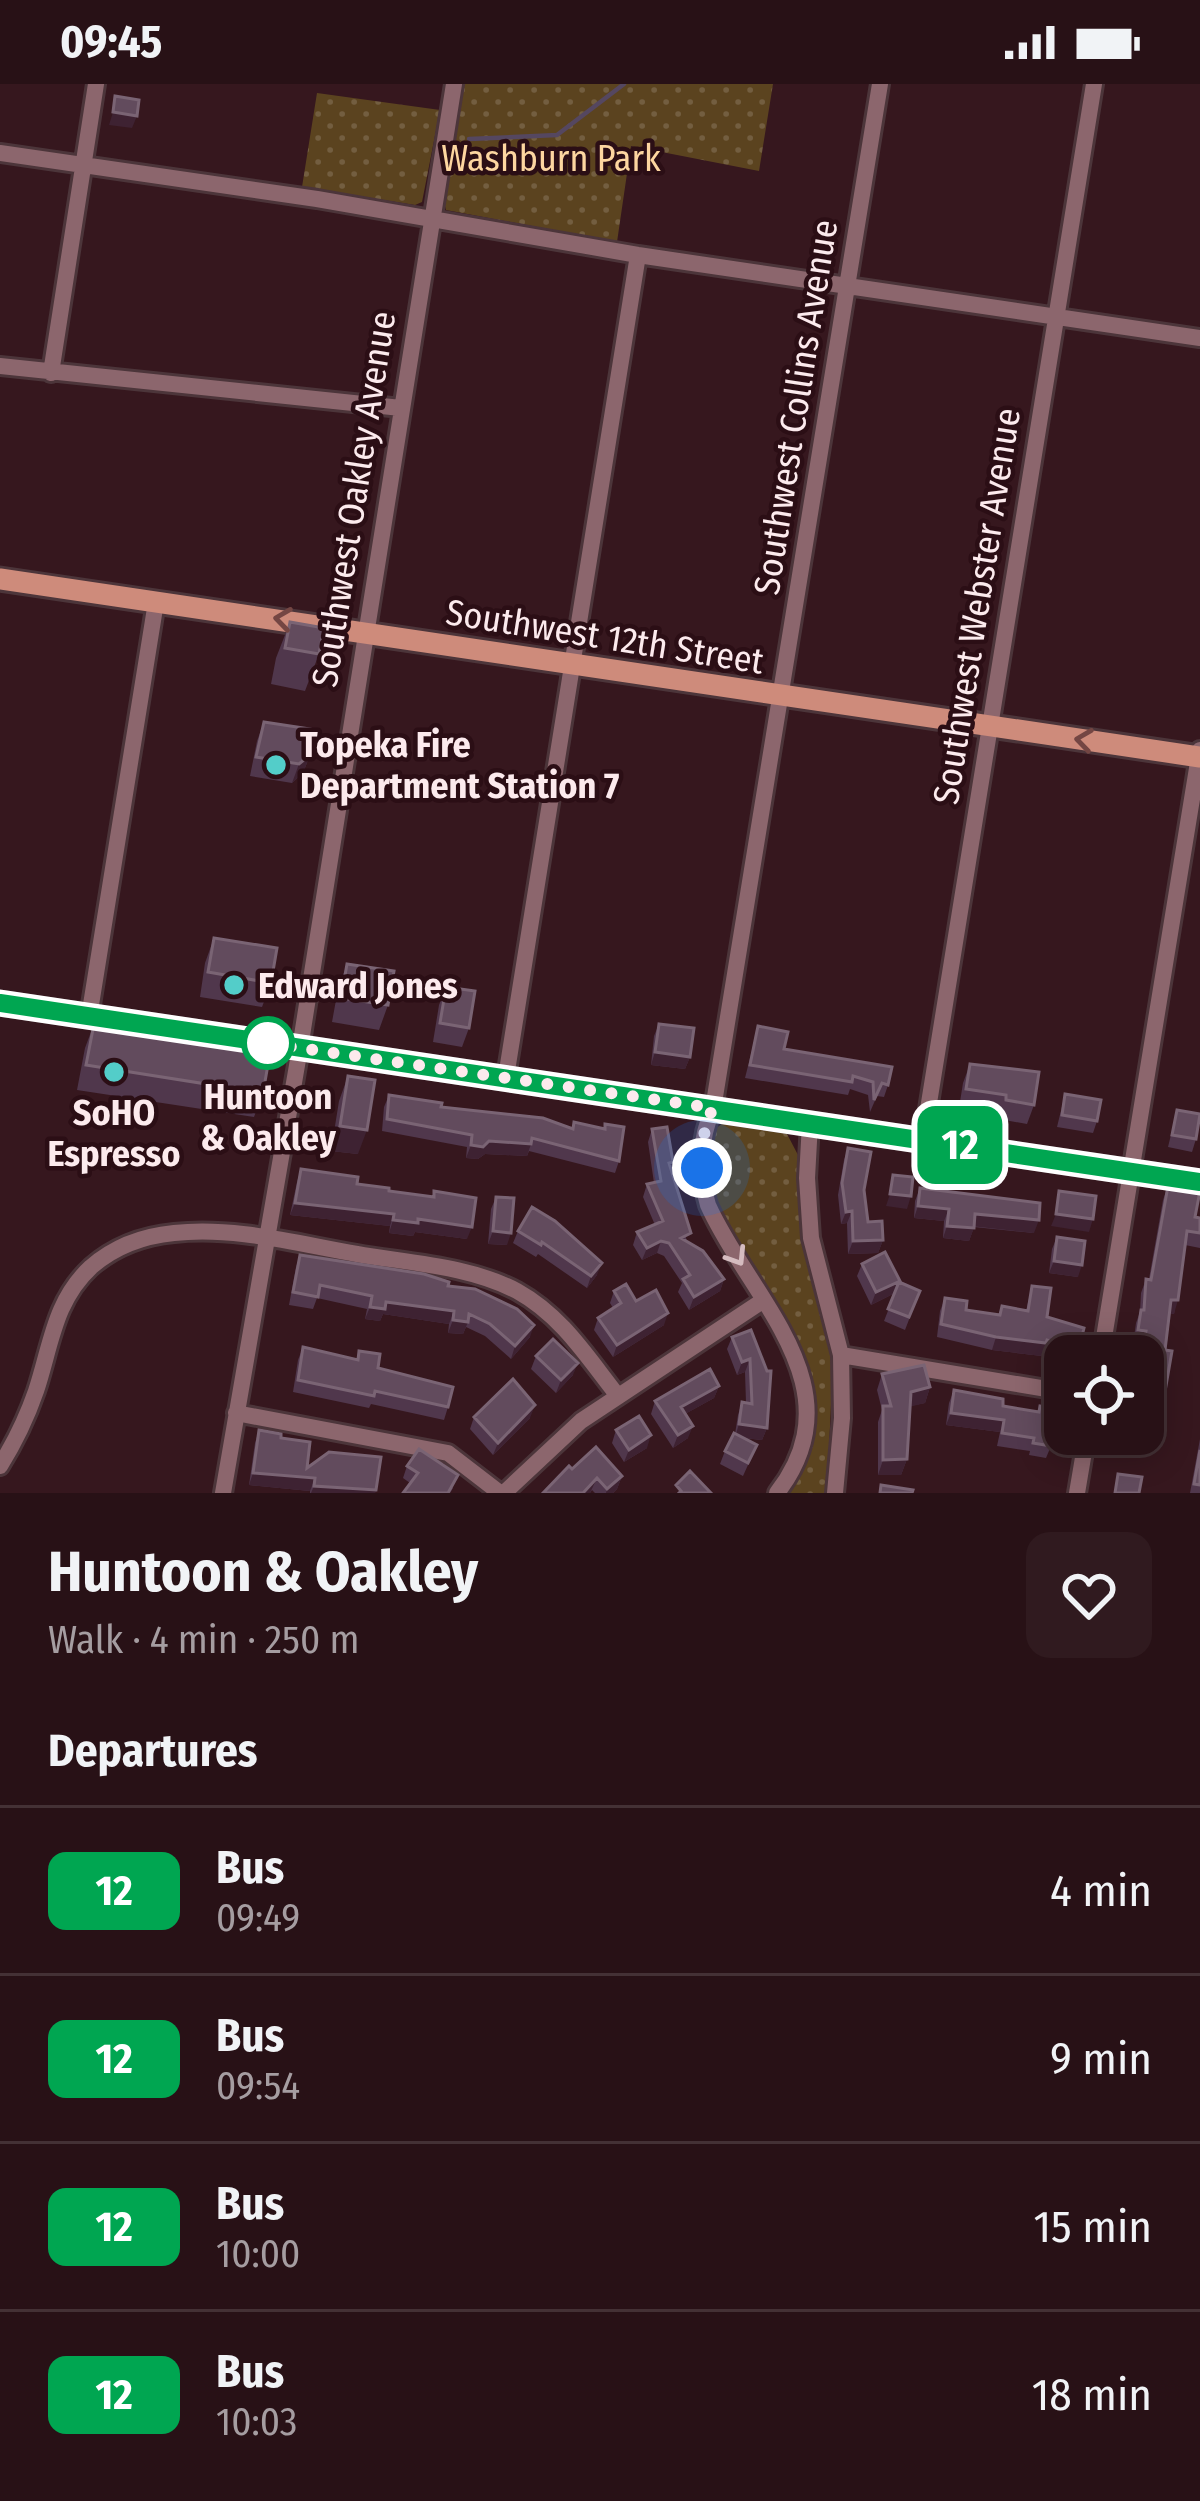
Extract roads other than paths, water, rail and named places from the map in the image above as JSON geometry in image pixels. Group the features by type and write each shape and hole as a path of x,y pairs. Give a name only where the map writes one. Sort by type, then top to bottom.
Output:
{"main road":[{"name":"Southwest 12th Street","path":"0,579 1200,754"},
{"path":"0,1003 1200,1182"}],"street":[{"path":"51,374 96,84"},
{"name":"Southwest Oakley Avenue","path":"223,1493 300,1048 454,84"},
{"name":"Southwest Collins Avenue","path":"777,1493 803,1443 806,1398 797,1358 717,1226 704,1189 703,1141 713,1108 880,84"},
{"name":"Southwest Webster Avenue","path":"923,1140 1094,84"},
{"path":"0,153 1200,338"},
{"path":"506,1077 638,254"},
{"path":"0,366 401,408"},
{"path":"89,1017 156,602"},
{"path":"1104,1335 1200,754"},
{"path":"810,1123 811,1238 841,1355 842,1418 835,1493"},
{"path":"0,1466 37,1389 66,1297 92,1266 114,1250 148,1237 202,1231 266,1238 498,1282 546,1310 618,1396"},
{"path":"236,1413 448,1453 502,1493 581,1421 764,1300"},
{"path":"841,1355 1044,1389"},
{"path":"1077,1493 1083,1455"}],"waterway":[{"path":"469,139 557,135 624,84"}],"place":[{"name":"Topeka Fire Department Station 7","path":"276,765"},
{"name":"Edward Jones","path":"234,985"},
{"name":"Huntoon & Oakley","path":"268,1043"},
{"name":"SoHO Espresso","path":"114,1072"}],"park label":[{"name":"Washburn Park","path":"551,158"}]}
